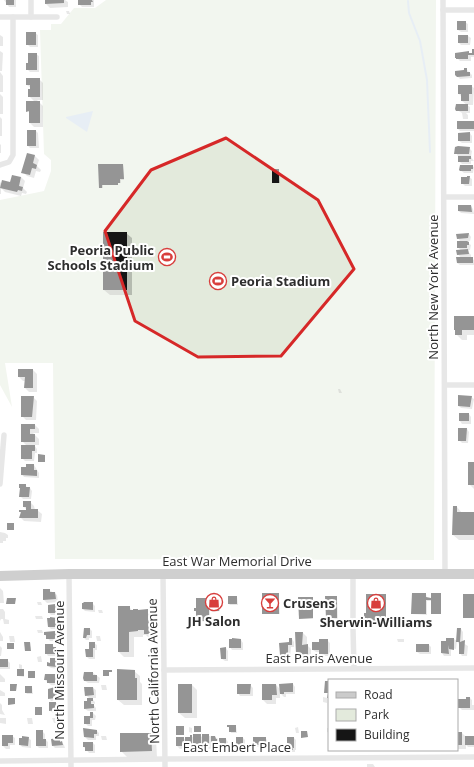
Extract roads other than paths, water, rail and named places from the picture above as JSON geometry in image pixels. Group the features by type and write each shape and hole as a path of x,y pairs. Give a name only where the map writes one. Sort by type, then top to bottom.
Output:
{"highway":[{"name":"East War Memorial Drive","path":"0,576 69,574 474,574"}],"street":[{"path":"31,0 31,17"},
{"name":"North New York Avenue","path":"443,0 445,574"},
{"path":"443,10 474,10"},
{"path":"0,17 57,18"},
{"path":"0,164 9,162 13,155 13,17"},
{"path":"444,197 474,197"},
{"path":"445,385 474,385"},
{"path":"0,484 4,435"},
{"name":"North Missouri Avenue","path":"69,574 71,764"},
{"name":"North California Avenue","path":"164,574 165,767"},
{"path":"353,574 354,668"},
{"name":"East Paris Avenue","path":"164,670 474,668"},
{"name":"East Embert Place","path":"0,761 71,764 165,758 474,757"}],"water":[{"path":"93,111 87,132 66,118 66,117"}],"waterway":[{"path":"408,1 409,13 420,41 427,80 430,152"}],"place":[{"name":"Peoria Public Schools Stadium","path":"167,257"},
{"name":"Peoria Stadium","path":"218,281"},
{"name":"JH Salon","path":"214,602"},
{"name":"Crusens","path":"270,603"},
{"name":"Sherwin-Williams","path":"376,603"}]}
